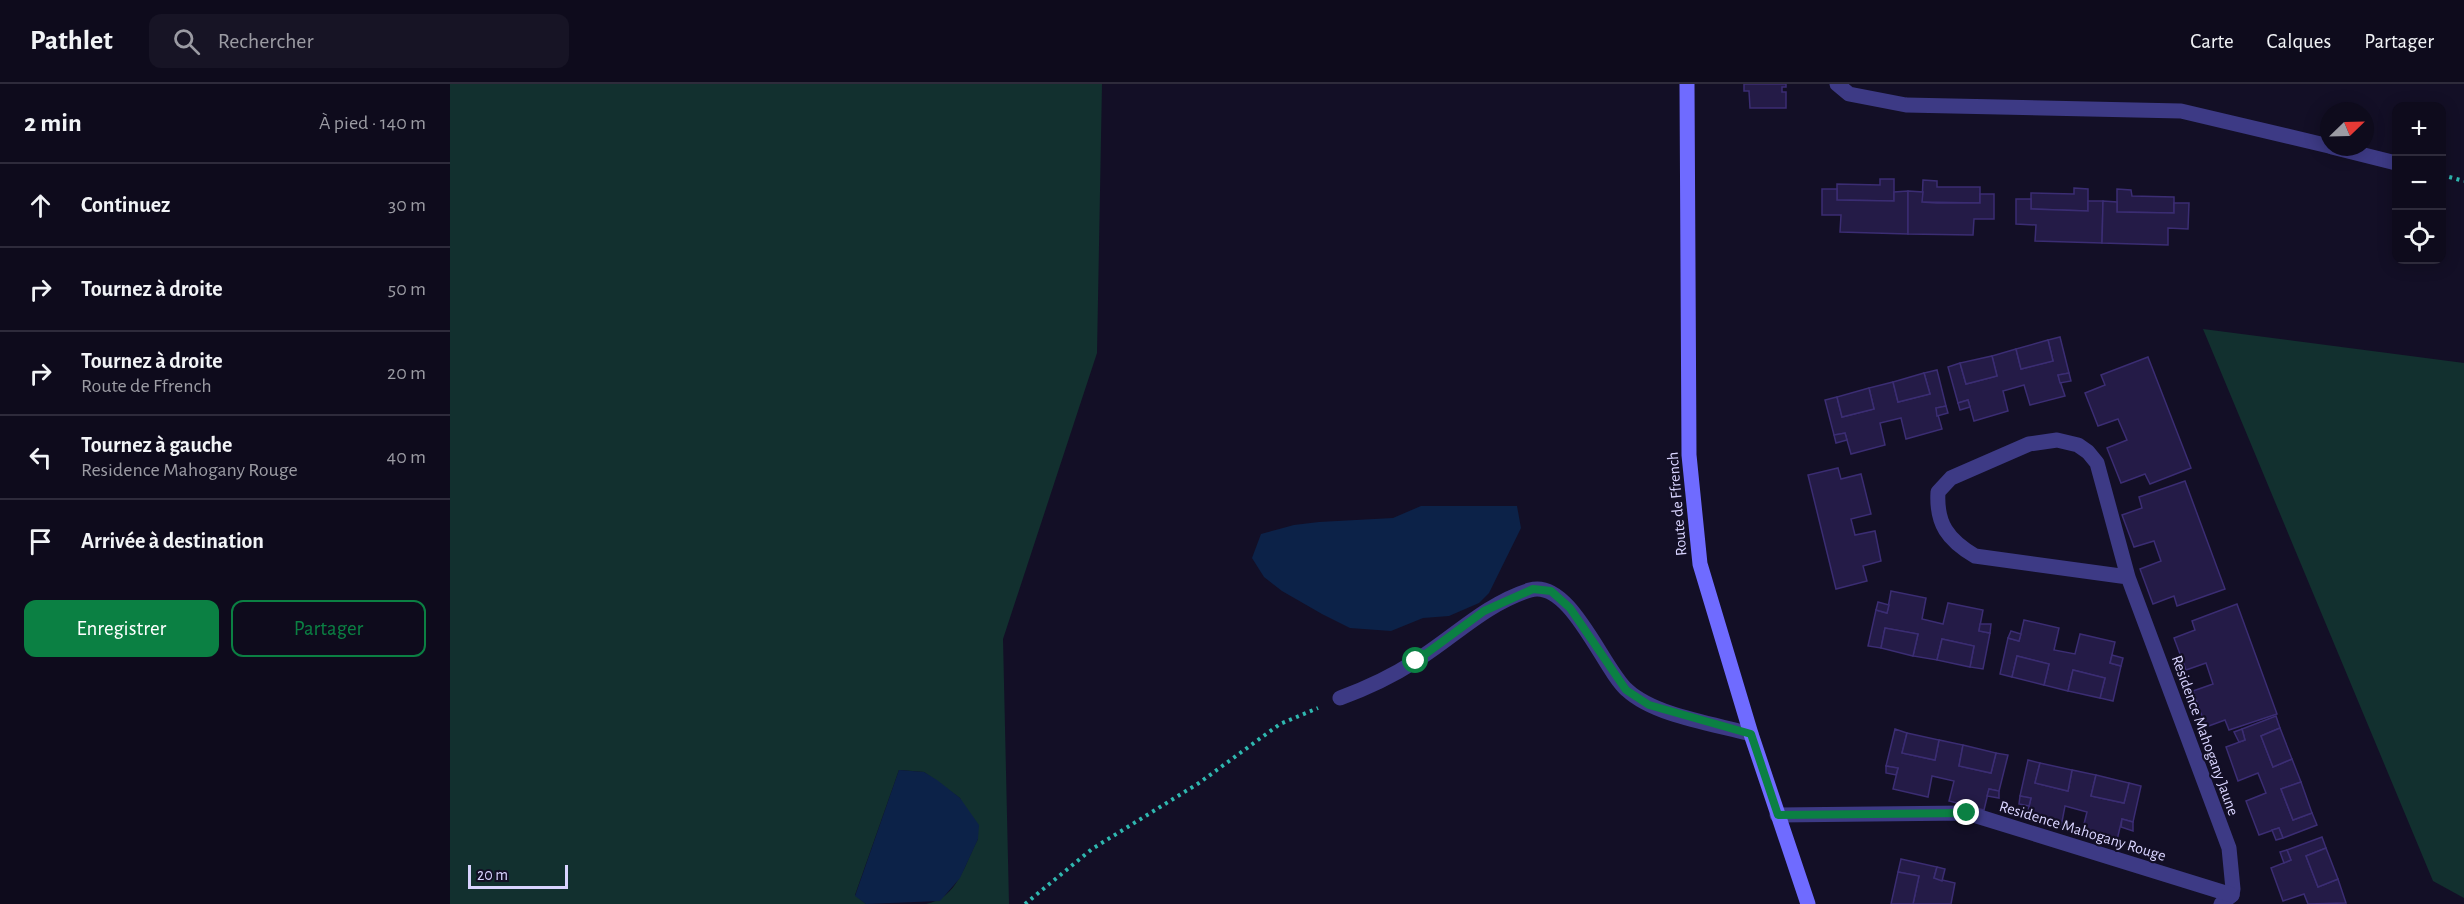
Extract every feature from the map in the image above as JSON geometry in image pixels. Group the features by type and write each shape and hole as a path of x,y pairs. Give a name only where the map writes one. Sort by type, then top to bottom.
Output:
{"main road":[{"name":"Route de Ffrench","path":"1688,84 1690,466 1700,564 1751,734 1808,904"}],"street":[{"path":"1837,84 1849,94 1906,105 2181,111 2320,145"},
{"path":"2368,156 2392,162"},
{"name":"Residence Mahogany Jaune","path":"2128,577 1975,556 1954,544 1937,512 1938,492 1951,478 2029,444 2056,440 2078,445 2097,463 2128,577 2229,848 2233,875 2227,900"},
{"path":"1341,698 1378,684 1416,661 1484,611 1533,589 1551,591 1570,608 1626,690 1649,705 1751,734"},
{"name":"Residence Mahogany Rouge","path":"1778,815 1967,813 2227,900"}],"path":[{"path":"2446,176 2464,181"},
{"path":"1025,904 1092,849 1199,783 1280,724 1341,698"}],"green space":[{"path":"450,84 1102,84 1097,353 1003,639 1009,904 926,904 937,901 953,888 978,839 960,798 924,772 899,770 855,895 866,904 450,904"},
{"path":"2203,329 2464,363 2464,898 2433,881"}],"water":[{"path":"1421,506 1517,506 1521,528 1489,593 1479,603 1449,616 1423,618 1391,631 1350,628 1282,591 1264,577 1252,558 1261,534 1294,525 1393,518"},
{"path":"899,770 924,772 960,798 979,825 978,839 960,878 940,901 866,904 855,896"}],"building":[{"path":"1744,84 1786,84 1786,87 1782,87 1782,92 1786,92 1786,108 1750,108 1749,91 1744,91"},
{"path":"1880,179 1894,179 1894,201 1837,200 1837,184 1880,185"},
{"path":"1923,180 1937,181 1937,187 1980,187 1980,203 1922,202"},
{"path":"2074,188 2088,189 2088,211 2031,209 2031,193 2074,194"},
{"path":"1822,189 1837,189 1837,200 1894,201 1894,192 1908,191 1908,234 1840,232 1841,215 1822,215"},
{"path":"2117,189 2131,190 2132,196 2174,197 2174,213 2117,212"},
{"path":"1908,191 1923,192 1922,202 1937,203 1980,203 1980,194 1994,194 1994,219 1974,219 1973,235 1908,234"},
{"path":"2016,199 2031,199 2031,209 2088,211 2088,201 2103,201 2102,243 2035,241 2036,225 2016,224"},
{"path":"2103,201 2117,202 2117,212 2174,213 2174,203 2189,203 2188,229 2168,228 2168,245 2102,243"},
{"path":"2060,337 2069,373 2058,375 2065,396 2030,405 2024,385 2003,391 2008,411 1974,421 1968,400 1958,403 1948,367 1960,363 1966,384 1997,376 1992,356 2016,349 2021,369 2053,361 2048,340"},
{"path":"2048,340 2053,361 2021,369 2016,349"},
{"path":"1992,356 1997,376 1966,384 1960,363"},
{"path":"2148,357 2191,468 2150,484 2145,474 2121,483 2107,448 2127,440 2118,419 2098,426 2085,393 2105,385 2101,375"},
{"path":"1937,370 1946,406 1936,408 1942,429 1906,439 1901,418 1880,423 1885,445 1851,454 1845,433 1834,435 1825,400 1837,397 1842,417 1874,409 1869,388 1893,382 1898,402 1930,394 1924,373"},
{"path":"1924,373 1930,394 1898,402 1893,382"},
{"path":"2069,373 2071,381 2060,383 2058,375"},
{"path":"1869,388 1874,409 1842,417 1837,397"},
{"path":"1968,400 1970,407 1960,410 1958,403"},
{"path":"1946,406 1948,413 1937,416 1936,408"},
{"path":"1845,433 1847,440 1836,443 1834,435"},
{"path":"1838,468 1841,479 1861,474 1871,514 1851,519 1855,535 1875,531 1881,561 1863,566 1867,581 1836,589 1808,475"},
{"path":"2185,481 2225,589 2177,606 2174,596 2153,604 2140,569 2161,561 2154,541 2134,547 2122,515 2142,508 2139,497"},
{"path":"1891,591 1926,598 1922,619 1943,624 1948,603 1983,610 1979,631 1990,633 1983,669 1970,667 1974,646 1942,639 1937,660 1913,656 1918,634 1885,628 1881,648 1868,646 1876,610 1887,613"},
{"path":"1878,602 1889,605 1887,613 1876,610"},
{"path":"2237,604 2277,714 2229,730 2225,720 2206,727 2193,691 2213,684 2206,663 2186,670 2174,638 2195,630 2192,621"},
{"path":"2024,620 2059,628 2054,650 2075,654 2080,634 2115,642 2110,663 2121,666 2113,701 2100,698 2105,678 2073,670 2068,691 2044,685 2049,664 2017,656 2012,677 2000,674 2008,638 2019,641"},
{"path":"1980,624 1991,624 1990,633 1979,631"},
{"path":"1885,628 1918,634 1913,656 1881,648"},
{"path":"2011,631 2021,634 2019,641 2008,638"},
{"path":"1942,639 1974,646 1970,667 1937,660"},
{"path":"2112,655 2123,658 2121,666 2110,663"},
{"path":"2017,656 2049,664 2044,685 2012,677"},
{"path":"2073,670 2105,678 2100,698 2068,691"},
{"path":"2276,716 2280,728 2261,736 2273,767 2292,759 2301,782 2281,789 2293,820 2312,813 2317,825 2283,838 2279,828 2259,835 2246,801 2266,793 2258,773 2238,781 2226,747 2245,740 2242,729"},
{"path":"2280,728 2292,759 2273,767 2261,736"},
{"path":"1895,729 1907,733 1902,753 1935,760 1939,740 1963,745 1959,766 1991,773 1996,753 2008,755 1999,791 1989,789 1984,810 1949,801 1954,781 1932,776 1928,797 1893,789 1898,768 1886,766"},
{"path":"2242,729 2245,740 2239,742 2234,732"},
{"path":"1907,733 1939,740 1935,760 1902,753"},
{"path":"1963,745 1996,753 1991,773 1959,766"},
{"path":"2028,760 2040,763 2035,783 2068,791 2072,770 2096,775 2091,796 2124,803 2129,783 2141,786 2133,822 2122,819 2117,840 2082,832 2087,812 2065,806 2061,827 2026,819 2031,798 2020,796"},
{"path":"2040,763 2072,770 2068,791 2035,783"},
{"path":"1886,766 1898,768 1896,775 1886,773"},
{"path":"2096,775 2129,783 2124,803 2091,796"},
{"path":"2301,782 2312,813 2293,820 2281,789"},
{"path":"1989,789 1999,791 1999,798 1987,796"},
{"path":"2020,796 2031,798 2029,806 2019,804"},
{"path":"2122,819 2133,822 2133,831 2121,827"},
{"path":"2279,828 2283,838 2276,840 2272,830"},
{"path":"2322,837 2326,848 2306,856 2318,887 2338,879 2346,903 2308,904 2304,894 2283,901 2271,868 2291,860 2287,850"},
{"path":"2326,848 2338,879 2318,887 2306,856"},
{"path":"2287,850 2291,860 2284,863 2280,852"},
{"path":"1901,859 1937,867 1934,878 1955,883 1951,904 1913,904 1919,876 1898,872"},
{"path":"1937,867 1945,869 1942,881 1934,878"},
{"path":"1898,872 1919,876 1913,904 1891,904"}],"route":[{"path":"1416,661 1484,611 1533,589 1551,591 1570,608 1626,690 1649,705 1751,734 1778,815 1967,813"}]}
